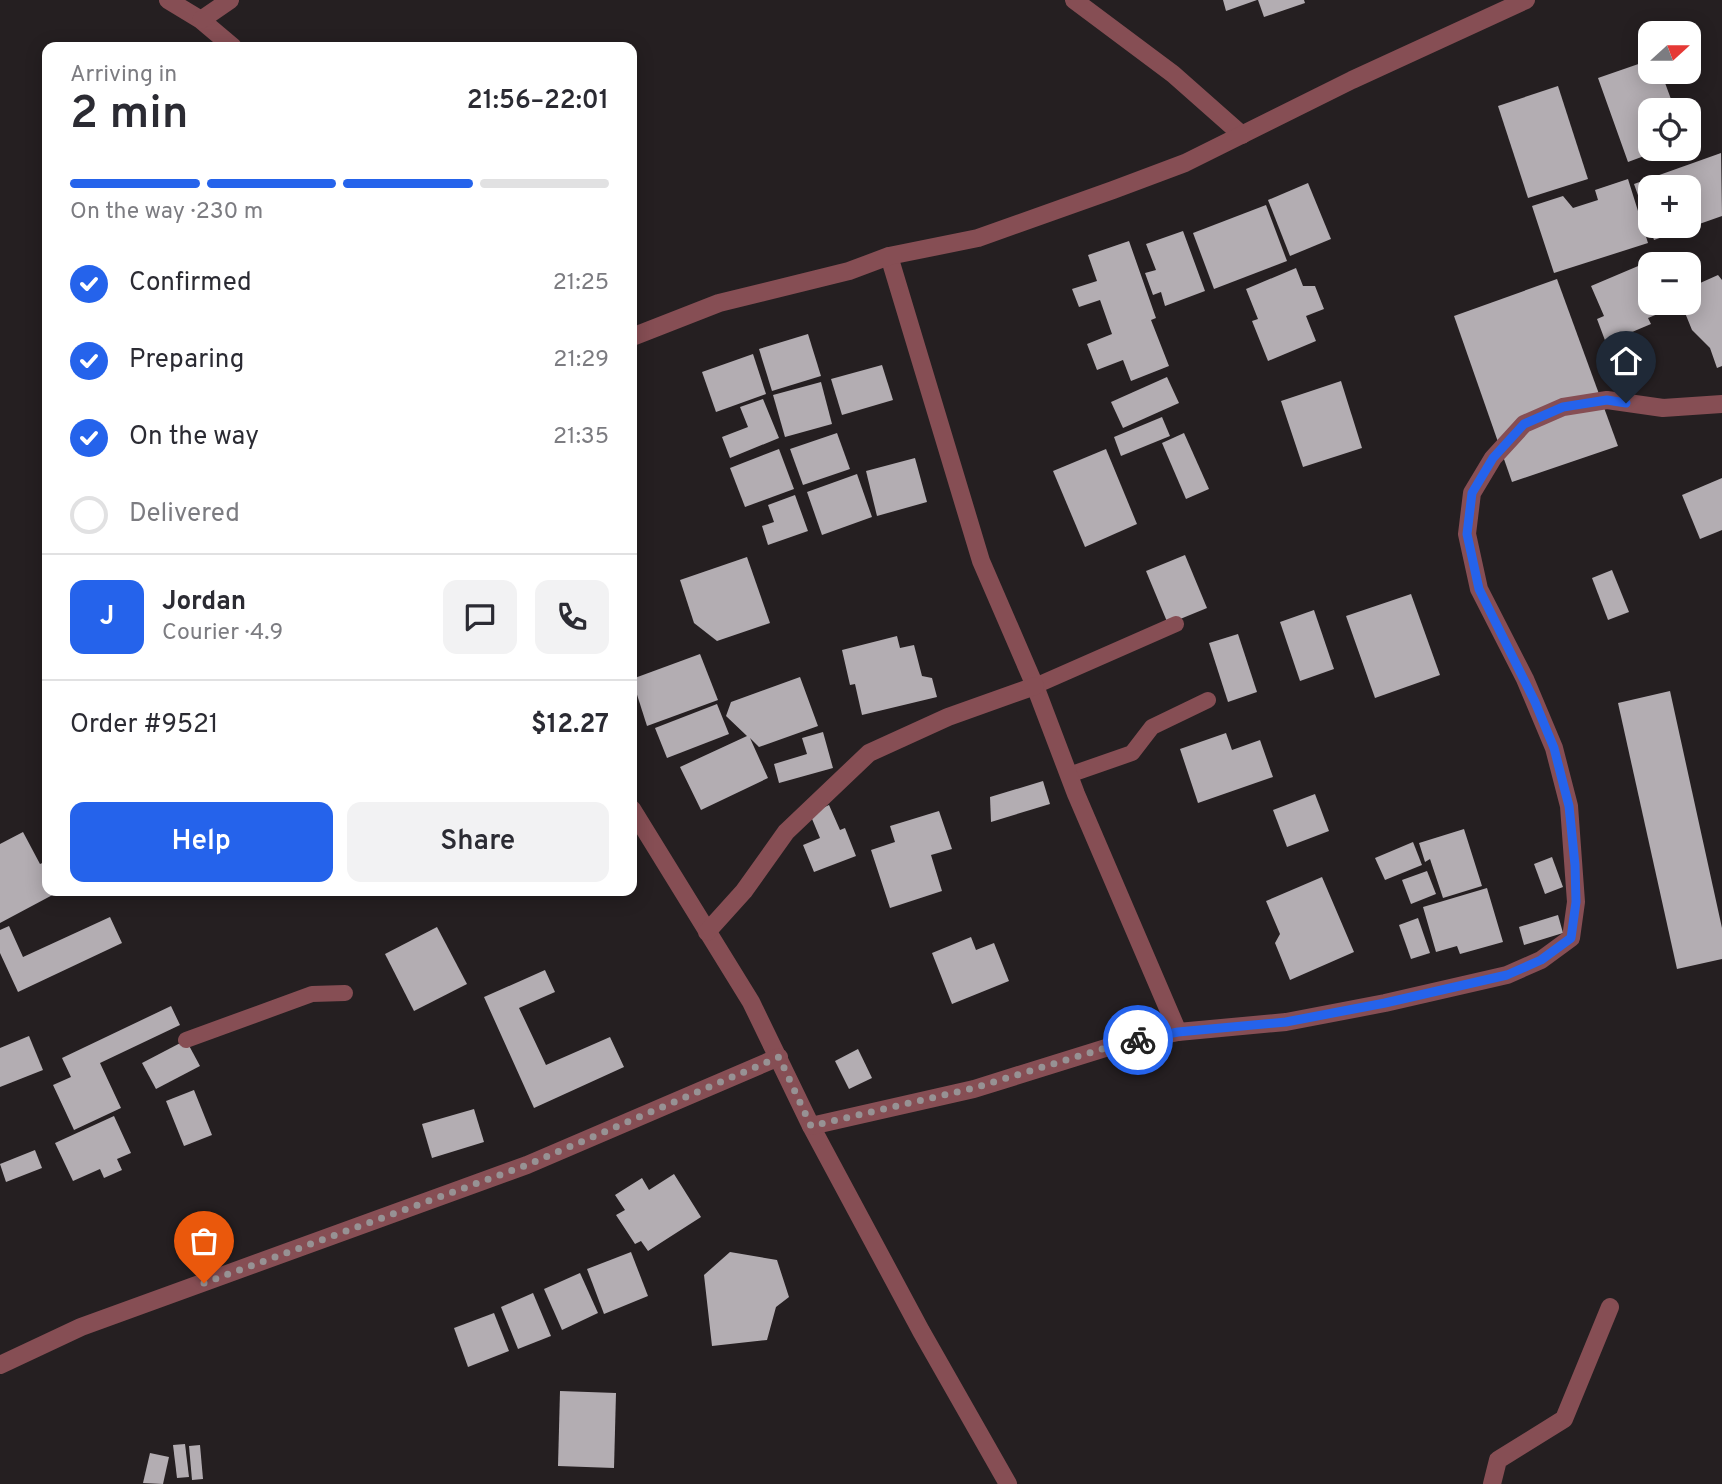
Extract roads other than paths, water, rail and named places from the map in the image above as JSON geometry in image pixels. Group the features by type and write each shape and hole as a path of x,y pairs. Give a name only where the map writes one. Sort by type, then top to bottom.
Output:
{"street":[{"path":"168,0 201,20 227,42"},
{"path":"201,20 229,0"},
{"path":"1074,0 1174,74 1242,135"},
{"path":"637,335 719,303 849,271 889,256 978,238 1185,163 1352,80 1526,0"},
{"path":"889,256 981,561 1178,1032"},
{"path":"811,1126 974,1088 1112,1046 1178,1032 1286,1022 1507,975 1541,960 1571,938 1576,902 1569,806 1554,748 1525,679 1479,589 1467,534 1472,493 1493,458 1524,424 1563,407 1607,400 1663,408 1722,404"},
{"path":"707,932 744,891 786,832 869,753 948,716 1035,686"},
{"path":"637,818 751,1002 811,1126 921,1331 1008,1484"},
{"path":"0,1365 81,1328 527,1165 779,1057"},
{"path":"1492,1484 1498,1460 1564,1419 1610,1307"}],"lane":[{"path":"1035,686 1176,624"},
{"path":"1069,775 1132,753 1152,727 1208,700"},
{"path":"186,1040 313,995 345,993"}]}
